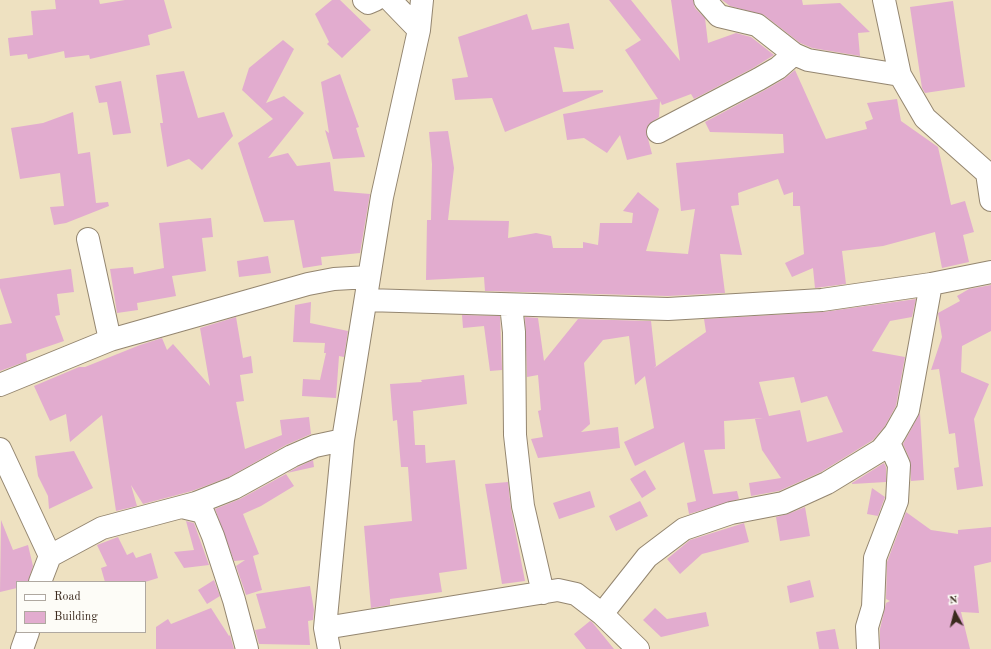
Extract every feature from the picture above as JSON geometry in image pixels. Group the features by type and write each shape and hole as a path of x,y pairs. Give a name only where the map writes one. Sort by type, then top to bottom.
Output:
{"street":[{"path":"364,0 368,4 375,0"},
{"path":"390,0 420,30"},
{"path":"422,0 420,30 382,197 343,440 327,639 558,590 576,594 602,614 638,649"},
{"path":"705,0 719,16 757,25 794,54 808,60 900,75"},
{"path":"884,0 900,75 925,118 987,174 991,200"},
{"path":"658,132 759,79 778,68 794,54"},
{"path":"88,240 110,340"},
{"path":"366,300 668,309 822,300 931,284 991,272"},
{"path":"0,385 110,340 308,284 334,278 370,277"},
{"path":"868,649 868,627 873,607 875,558 896,501 899,465 889,443 908,410 931,284"},
{"path":"511,305 514,332 516,435 523,506 543,592"},
{"path":"602,614 647,556 684,529 731,513 783,503 827,483 881,450 895,433"},
{"path":"40,581 50,556 102,528 182,507 234,488 292,456 315,446 343,440"},
{"path":"0,449 50,556"},
{"path":"182,507 203,512 222,564 247,649"},
{"path":"22,649 28,633"}],"building":[{"path":"55,0 99,0 100,4 125,0 164,0 172,28 148,35 150,45 90,59 89,55 65,58 64,51 28,59 27,54 10,56 8,38 33,35 31,11 56,9"},
{"path":"332,0 340,0 371,30 342,58 327,44 329,42 315,14"},
{"path":"609,0 631,0 680,61 671,0 693,0 695,8 705,18 708,43 736,33 751,37 774,55 753,68 694,99 691,94 662,105 660,101 659,117 648,125 646,131 652,154 627,160 620,135 607,153 584,138 567,140 563,114 658,99 625,50 641,40"},
{"path":"722,0 802,0 803,5 840,3 870,32 858,33 860,56 812,48 800,43 764,15 730,6"},
{"path":"953,1 965,87 925,93 922,88 910,7"},
{"path":"527,14 532,30 569,23 574,49 554,47 563,92 603,90 603,92 505,132 492,98 455,100 452,79 468,77 458,37"},
{"path":"283,40 294,49 266,103 284,96 304,113 268,158 288,153 297,166 330,162 334,191 370,194 360,253 321,257 322,265 303,268 294,220 264,222 238,143 273,119 242,90 249,68"},
{"path":"795,70 826,139 867,129 865,122 873,119 867,103 897,99 901,121 938,147 951,205 965,201 974,232 963,235 969,262 942,268 935,232 883,246 842,251 846,284 815,288 813,268 792,277 785,263 804,254 800,206 793,206 793,192 784,195 778,179 738,193 739,205 731,206 742,255 720,254 725,293 668,296 485,291 484,277 426,280 427,220 431,220 432,164 429,132 448,131 454,168 448,220 509,221 508,238 536,233 551,236 553,248 583,248 583,242 598,245 600,223 632,223 633,213 623,211 638,192 659,209 646,251 688,254 695,209 681,211 676,163 784,153 783,134 710,132 705,122 765,90 784,79"},
{"path":"184,71 198,118 224,112 233,136 202,170 189,159 167,167 160,123 163,123 156,75"},
{"path":"340,74 359,127 356,128 365,157 333,159 325,130 329,133 321,82"},
{"path":"121,81 131,133 113,135 107,102 99,103 95,86"},
{"path":"73,112 78,154 90,152 96,203 108,202 109,206 66,223 54,225 50,207 64,206 60,173 20,179 11,128 43,123"},
{"path":"211,218 213,237 202,238 206,271 172,276 176,296 137,303 138,310 117,313 110,269 133,267 134,274 164,268 159,223"},
{"path":"268,256 271,273 239,277 237,261"},
{"path":"71,269 74,292 57,294 60,315 55,316 64,341 26,354 27,361 0,371 0,325 12,323 0,288 0,279"},
{"path":"991,285 991,331 962,346 961,372 989,384 974,419 983,486 957,490 954,468 959,467 955,433 949,434 939,369 931,370 942,337 938,313 960,301 957,296 969,289"},
{"path":"916,299 912,317 890,321 872,351 905,357 896,406 885,426 873,440 821,472 779,491 751,496 749,483 781,478 762,450 755,419 763,418 724,421 725,449 704,450 713,494 737,491 739,499 689,514 687,503 696,501 684,442 635,466 624,442 654,428 645,376 635,385 629,336 603,340 584,363 590,424 581,432 618,427 620,448 538,458 531,439 543,437 538,411 541,410 538,375 527,377 525,317 538,318 544,361 578,319 651,321 656,366 654,368 706,332 704,319 823,312","holes":["794,377 801,403 827,396 843,432 807,442 800,410 769,416 759,382"]},
{"path":"311,302 310,323 348,331 344,357 339,356 336,398 302,396 303,379 320,380 326,353 324,353 325,343 293,342 295,305"},
{"path":"462,315 500,316 502,370 490,371 484,326 463,328"},
{"path":"236,317 243,358 251,356 253,373 240,375 244,401 236,402 245,449 282,435 280,420 309,417 311,434 286,445 229,477 192,491 143,504 131,485 137,506 116,511 102,415 70,442 66,414 50,421 34,386 79,367 85,367 140,345 162,338 167,350 173,344 210,386 200,328"},
{"path":"464,375 467,404 413,411 415,445 425,445 426,463 455,460 467,569 439,573 442,592 390,599 390,605 371,608 364,526 412,521 408,467 401,467 397,420 393,421 390,384 422,382 421,380"},
{"path":"920,413 924,480 911,481 910,460 903,444"},
{"path":"74,451 93,488 49,509 48,496 38,476 35,456"},
{"path":"313,460 314,467 287,473 298,467"},
{"path":"884,463 886,467 886,482 852,484 852,483"},
{"path":"645,470 656,489 642,498 630,479"},
{"path":"286,474 294,486 261,506 243,514 259,554 253,556 262,590 246,595 236,566 245,560 234,561 215,509 240,499"},
{"path":"508,482 511,509 525,581 502,584 485,484"},
{"path":"872,488 885,497 878,516 867,514"},
{"path":"590,491 595,507 559,519 553,503"},
{"path":"640,501 648,516 616,531 609,516"},
{"path":"805,507 810,536 780,541 776,517"},
{"path":"906,512 931,530 958,534 958,530 991,527 991,562 974,566 979,613 961,612 970,649 880,649 880,629 886,603 890,601 886,599 887,562"},
{"path":"1,520 13,550 28,545 33,566 28,581 16,581 16,588 0,592"},
{"path":"186,521 194,523 209,565 184,568 174,552 194,550"},
{"path":"744,523 749,542 702,554 680,574 667,559 690,540"},
{"path":"118,537 127,555 133,552 136,558 151,553 158,578 146,582 105,581 101,568 107,566 97,545"},
{"path":"214,580 220,596 207,604 198,590"},
{"path":"810,580 814,597 790,603 787,586"},
{"path":"310,586 314,610 313,620 308,621 310,645 259,644 255,630 266,628 256,594"},
{"path":"211,608 229,636 230,635 234,649 156,649 156,627 168,619 171,624"},
{"path":"655,608 667,619 706,612 709,626 661,637 643,620"},
{"path":"590,621 614,649 586,649 574,634"},
{"path":"835,629 839,649 819,649 816,632"}]}
